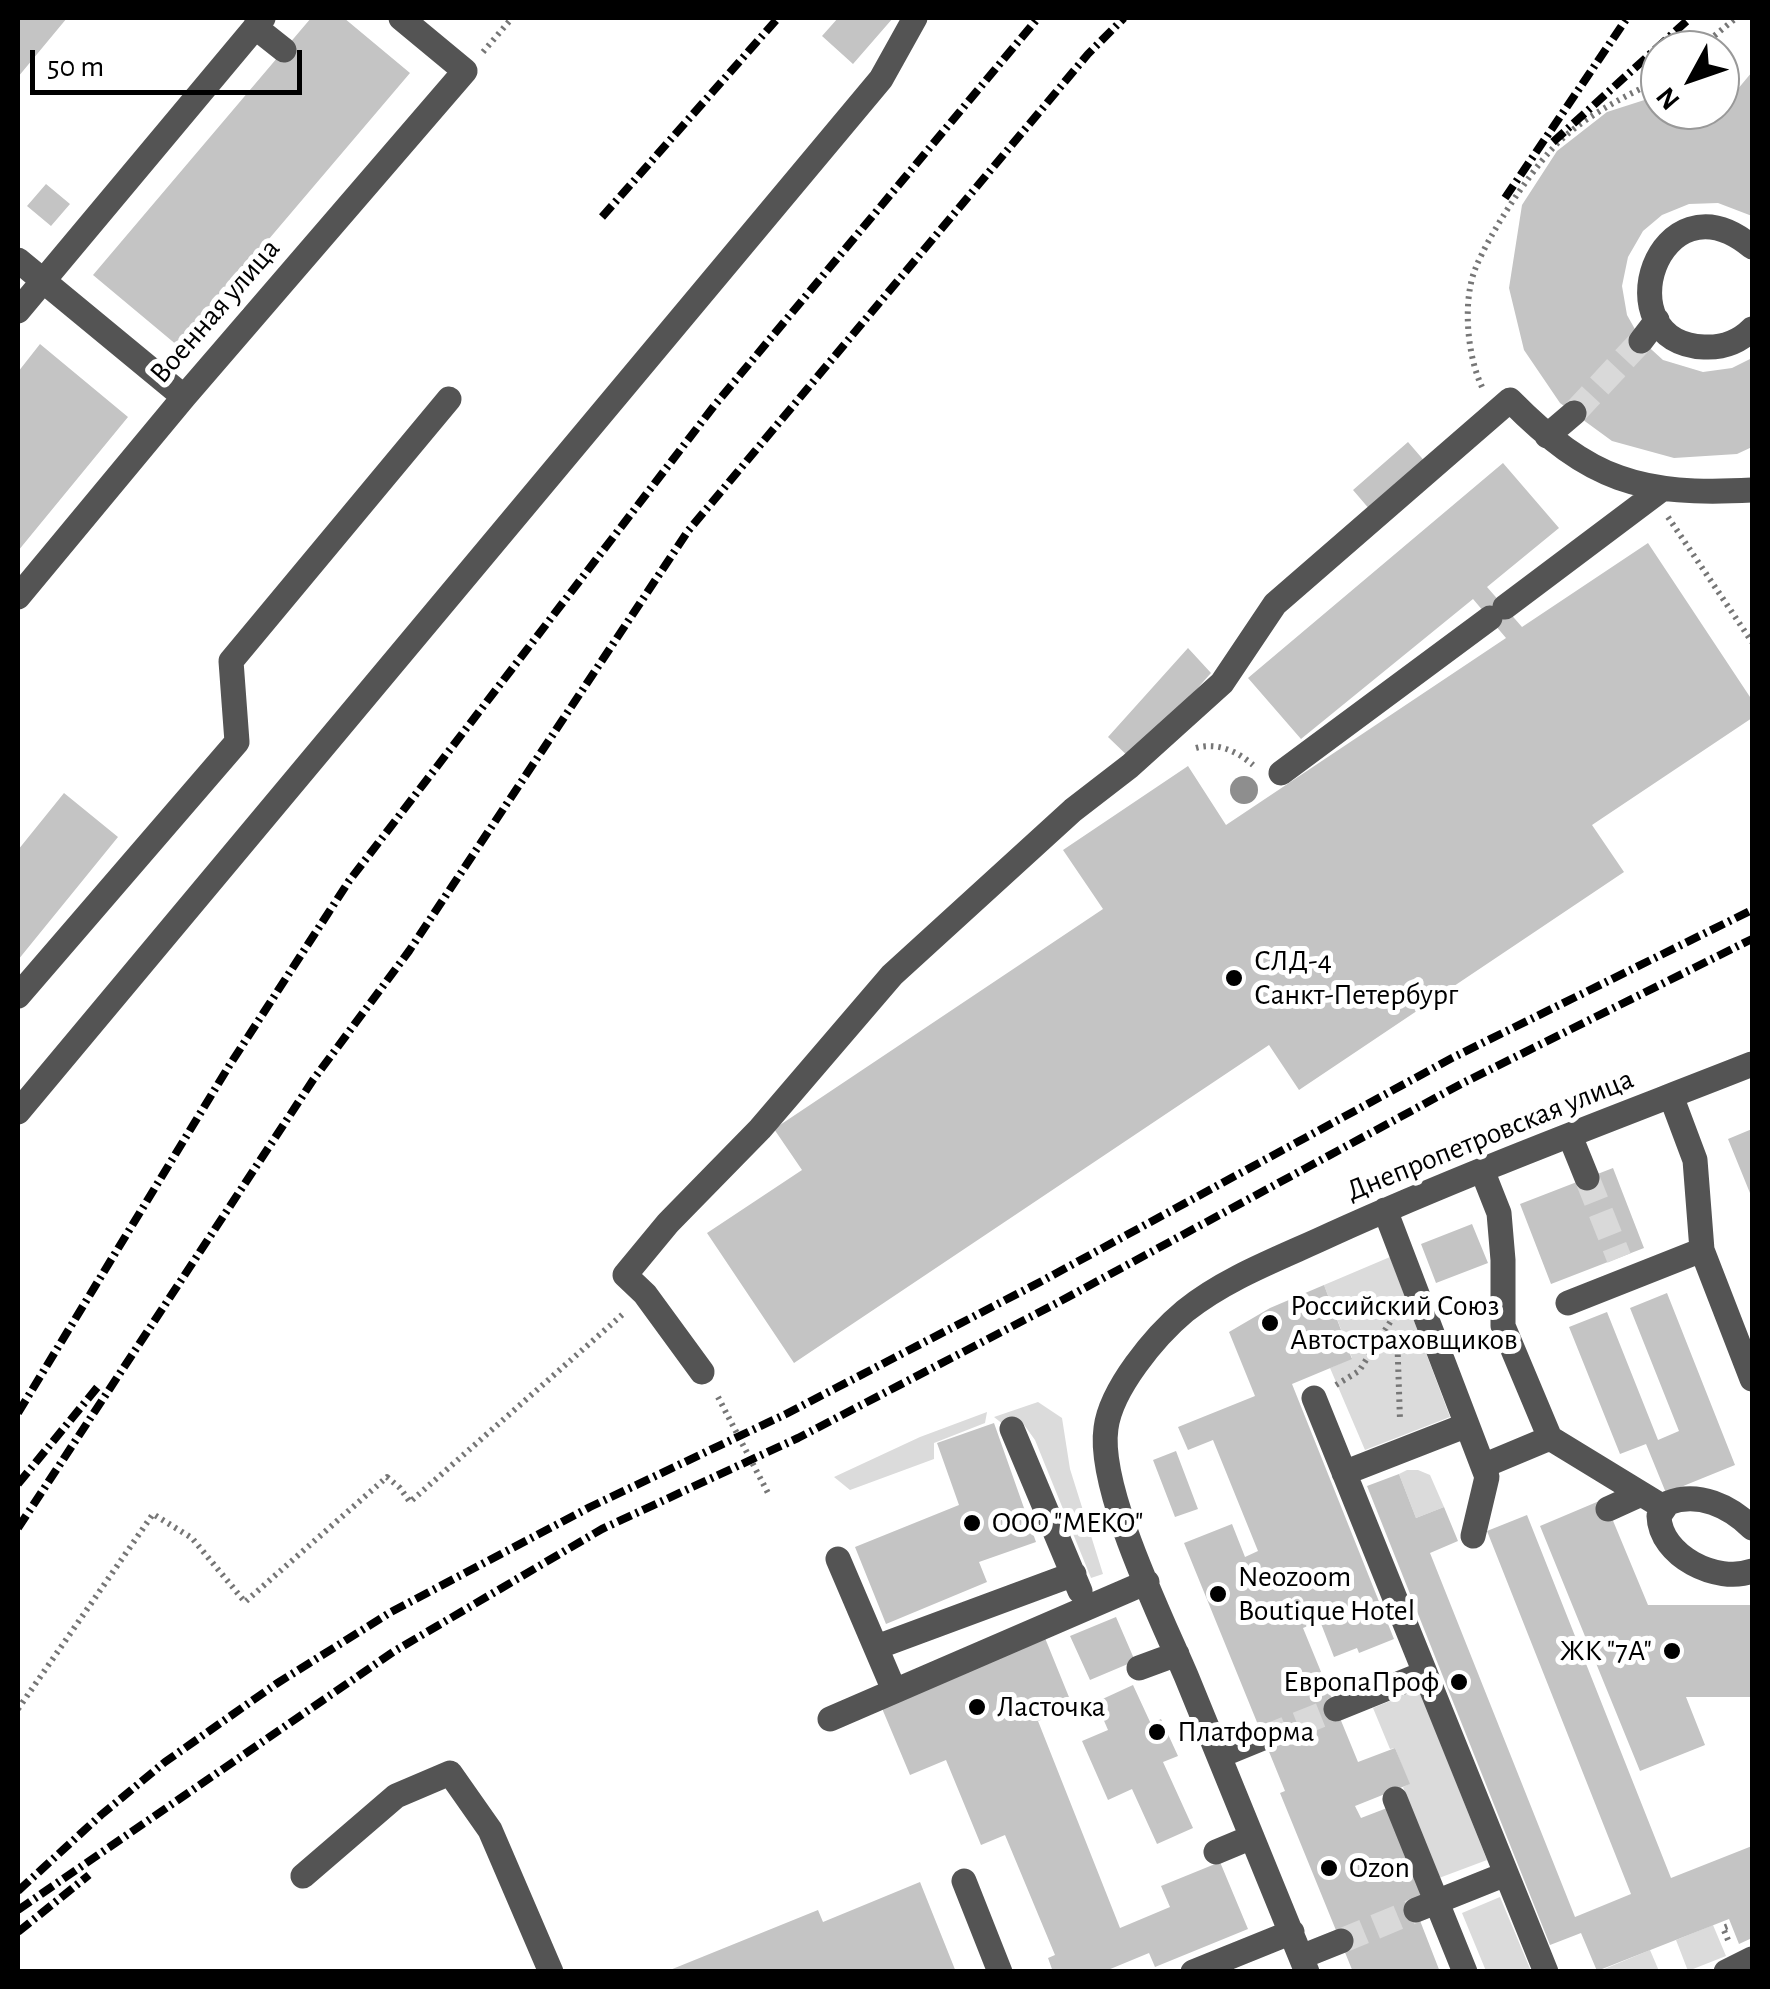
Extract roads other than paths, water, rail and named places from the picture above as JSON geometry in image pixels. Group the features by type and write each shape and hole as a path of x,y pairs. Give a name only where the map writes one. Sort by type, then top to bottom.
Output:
{"street":[{"name":"Военная улица","path":"18,597 184,397 466,72 400,18"},
{"path":"18,1112 881,78 916,18"},
{"path":"18,311 259,22 284,50"},
{"path":"1752,248 1735,234 1703,228 1665,246 1652,268 1649,330 1669,334 1695,347 1715,348 1732,344 1752,328"},
{"path":"18,260 184,397"},
{"path":"18,996 237,742 231,661 449,399"},
{"path":"702,1372 645,1294 625,1275 668,1223 760,1129 892,975 1073,810 1130,766 1222,683 1275,604 1510,400 1547,436 1584,463 1624,482 1658,492 1752,490"},
{"path":"1547,436 1574,412"},
{"path":"1281,773 1658,492"},
{"name":"Днепропетровская улица","path":"1304,1964 1112,1490 1106,1461 1106,1428 1116,1393 1184,1312 1254,1270 1385,1210 1752,1064"},
{"path":"1671,1096 1695,1160 1702,1250 1752,1379"},
{"path":"1570,1136 1587,1178"},
{"path":"1482,1170 1499,1213 1504,1260 1503,1326 1550,1438 1652,1500 1660,1527 1682,1556 1722,1574 1752,1571"},
{"path":"1385,1210 1487,1478 1473,1536"},
{"path":"1568,1303 1624,1269 1702,1250"},
{"path":"1314,1398 1546,1972"},
{"path":"1344,1473 1466,1425"},
{"path":"1012,1429 1086,1608"},
{"path":"1483,1466 1550,1438"},
{"path":"1608,1509 1652,1500 1702,1500 1726,1508 1752,1528"},
{"path":"838,1558 894,1690"},
{"path":"876,1647 1074,1574"},
{"path":"830,1719 1147,1582"},
{"path":"1139,1668 1177,1654"},
{"path":"1336,1709 1425,1673"},
{"path":"1219,1756 1263,1738"},
{"path":"303,1876 396,1796 450,1773 490,1830 552,1972"},
{"path":"1395,1799 1426,1906 1464,1972"},
{"path":"1216,1852 1252,1837"},
{"path":"1426,1906 1506,1874"},
{"path":"964,1880 1000,1972"},
{"path":"1193,1972 1292,1932"},
{"path":"1304,1964 1341,1940"},
{"path":"1726,1972 1752,1959"}],"tunnel":[{"path":"1574,413 1641,341"},
{"path":"1587,1178 1619,1258"},
{"path":"1263,1738 1336,1709"},
{"path":"1341,1941 1416,1910"}],"railway":[{"path":"602,217 778,18"},
{"path":"18,1413 229,1066 349,881 714,406 1038,18"},
{"path":"18,1528 313,1080 409,951 688,531 1088,54 1124,18"},
{"path":"1505,198 1627,18"},
{"path":"1553,142 1690,18"},
{"path":"18,1891 165,1762 276,1684 391,1612 590,1507 786,1414 1042,1281 1452,1058 1752,910"},
{"path":"18,1910 393,1652 602,1529 798,1438 1461,1084 1752,939"},
{"path":"18,1484 100,1384"},
{"path":"18,1932 89,1875"}],"place":[{"name":"СЛД-4 Санкт-Петербург","path":"1234,978"},
{"name":"Российский Союз Автостраховщиков","path":"1270,1323"},
{"name":"OOO \"MEKO\"","path":"972,1523"},
{"name":"Neozoom Boutique Hotel","path":"1218,1594"},
{"name":"ЖК \"7А\"","path":"1672,1651"},
{"name":"ЕвропаПроф","path":"1459,1682"},
{"name":"Ласточка","path":"977,1707"},
{"name":"Платформа","path":"1157,1732"},
{"name":"Ozon","path":"1329,1868"}]}
